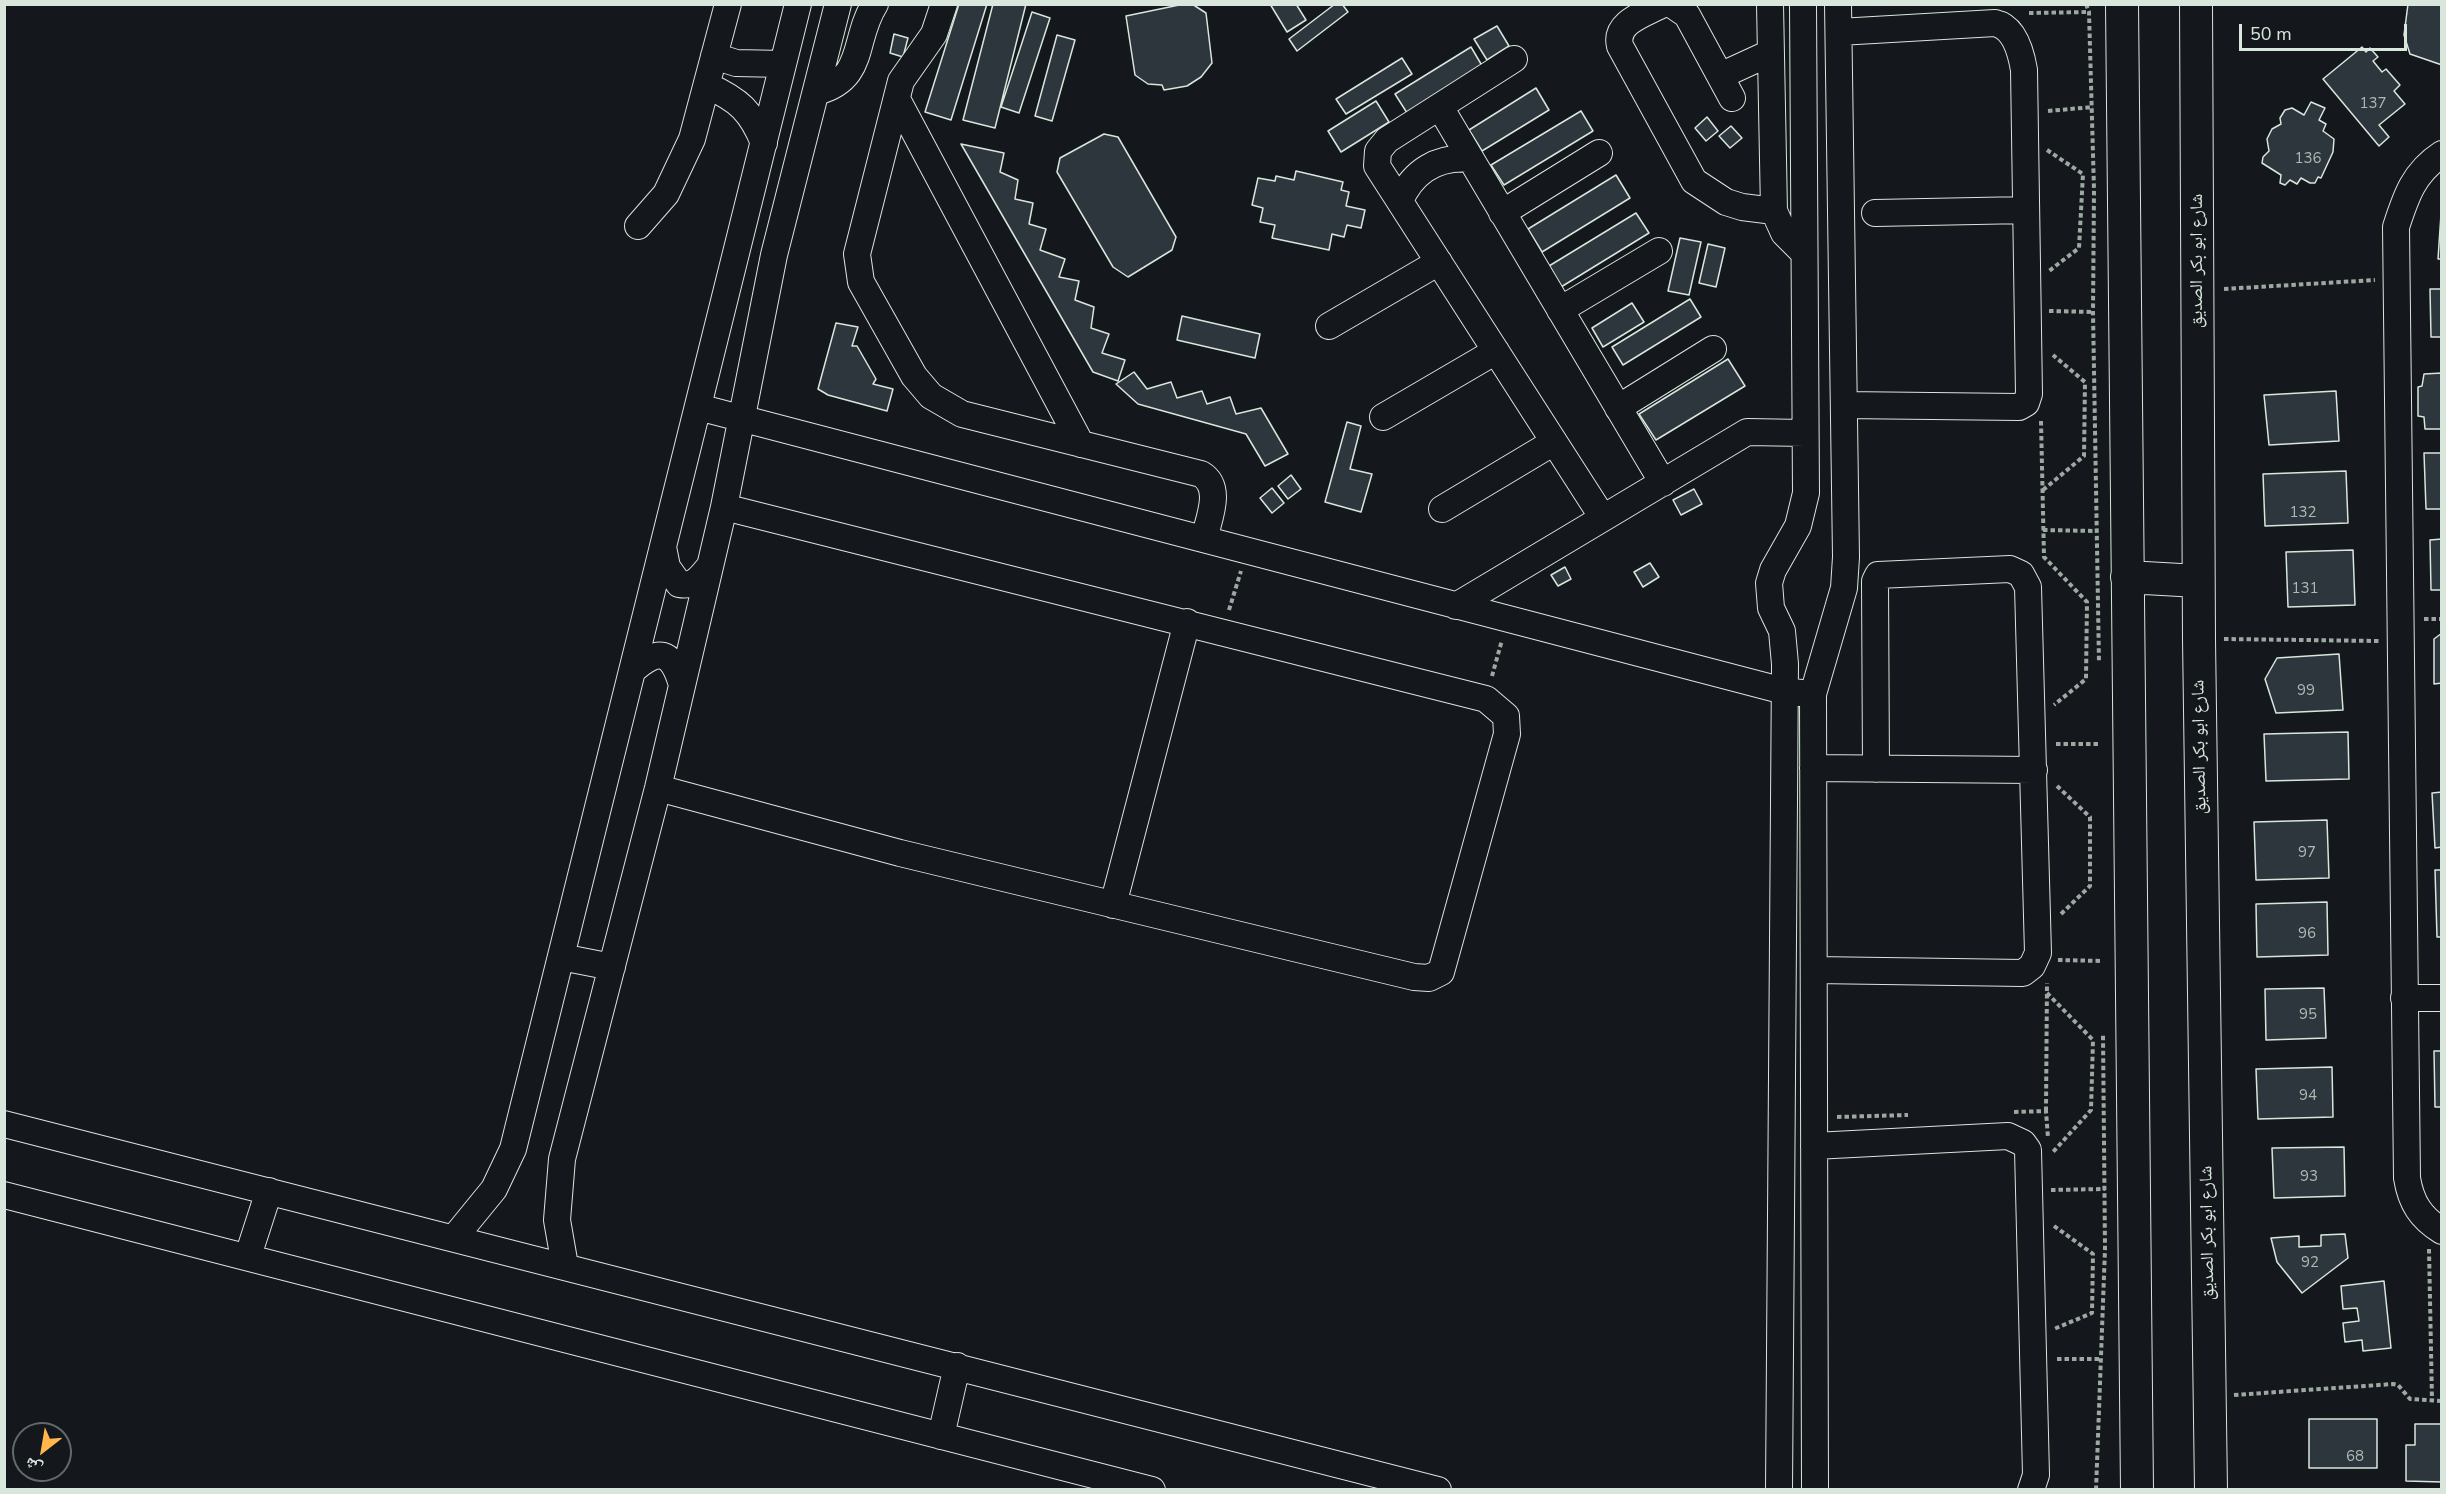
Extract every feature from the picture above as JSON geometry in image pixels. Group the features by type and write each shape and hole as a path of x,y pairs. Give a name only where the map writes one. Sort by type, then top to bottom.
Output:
{"main road":[{"path":"2111,9 2127,577 2137,1490"},
{"name":"شارع ابو بكر الصديق","path":"2202,12 2198,290 2199,639 2211,1490"},
{"path":"2127,577 2199,581"}],"street":[{"path":"638,226 666,195 692,139 708,86 728,4"},
{"path":"454,1238 494,1189 513,1149 798,4"},
{"path":"565,1266 557,1220 559,1177 658,788 724,507 774,255 838,4"},
{"path":"816,92 836,85 851,69 875,4"},
{"path":"1663,4 1626,24 1619,40 1694,181 1726,202 1750,209 1774,211"},
{"path":"1671,4 1687,15 1726,87 1770,53"},
{"path":"1770,4 1774,211 1784,233 1804,253"},
{"path":"1779,1490 1784,645 1782,631 1771,608 1769,583 1773,570 1798,526 1806,493 1803,4"},
{"path":"1815,1490 1813,694 1827,638 1841,600 1845,572 1839,4"},
{"path":"941,5 934,34 903,76 857,254 861,282 914,376 940,404 962,414 1207,478 1212,483 1213,497 1204,539"},
{"path":"1839,32 1995,24 2006,28 2020,52 2024,70 2029,393 2026,403 2019,407 1844,405"},
{"path":"714,56 736,63 783,64"},
{"path":"1514,59 1387,140 1378,151 1377,166 1603,518"},
{"path":"708,86 729,96 745,108 755,121 764,143"},
{"path":"897,99 1081,444"},
{"path":"1440,107 1663,483"},
{"path":"1503,213 1599,153"},
{"path":"2435,1227 2417,1210 2409,1195 2407,1178 2396,227 2414,180 2427,163 2442,154"},
{"path":"1400,201 1405,189 1422,170 1445,160 1471,159"},
{"path":"1875,213 2026,210"},
{"path":"1560,310 1659,251"},
{"path":"1329,326 1439,261"},
{"path":"1618,408 1713,349"},
{"path":"1383,417 1496,351"},
{"path":"698,407 1784,692 1813,694"},
{"path":"1456,606 1747,432 1767,430 1805,433"},
{"path":"1442,509 1554,442"},
{"path":"658,788 912,856 1414,977 1429,978 1442,972 1507,734 1506,716 1485,699 724,507"},
{"path":"663,547 667,567 679,584 687,585 698,581 709,567"},
{"path":"1814,970 2023,973 2038,953 2028,587 2021,574 2010,570 1878,575 1875,581 1876,769"},
{"path":"1113,905 1187,622"},
{"path":"632,671 645,660 657,654 663,655 671,660 682,686"},
{"path":"1813,768 2034,770"},
{"path":"561,957 612,967"},
{"path":"2404,998 2442,998"},
{"path":"4,1124 1438,1490"},
{"path":"1814,1146 2008,1136 2023,1143 2028,1150 2036,1475 2031,1490"},
{"path":"248,1256 269,1191"},
{"path":"4,1195 1152,1490"},
{"path":"941,1436 957,1366"}],"path":[{"path":"2086,4 2111,9"},
{"path":"2029,13 2111,9"},
{"path":"2100,673 2093,312 2093,107 2111,9"},
{"path":"2045,111 2093,107"},
{"path":"2045,148 2083,174 2079,248 2047,273"},
{"path":"2198,290 2397,279"},
{"path":"2040,311 2093,312"},
{"path":"2042,491 2084,456 2085,382 2049,352"},
{"path":"2043,530 2098,531"},
{"path":"1222,631 1246,550"},
{"path":"2044,557 2087,602 2086,679 2046,711"},
{"path":"1485,699 1508,619"},
{"path":"2199,639 2401,641"},
{"path":"2100,732 2101,756"},
{"path":"2047,744 2100,744"},
{"path":"2056,785 2090,817 2090,886 2056,919"},
{"path":"2102,951 2103,973"},
{"path":"2047,960 2103,961"},
{"path":"2047,993 2093,1040 2091,1110 2048,1157"},
{"path":"2096,1490 2105,1189 2103,1033"},
{"path":"2048,1190 2105,1189"},
{"path":"2048,1222 2093,1254 2092,1313 2048,1332"},
{"path":"2432,1401 2435,1227"},
{"path":"2049,1359 2101,1359"},
{"path":"2211,1397 2392,1384 2398,1385 2410,1399 2442,1401"}],"building":[{"path":"959,4 987,4 951,120 925,112"},
{"path":"993,4 1026,4 995,128 963,120"},
{"path":"1192,4 1206,13 1212,63 1201,77 1187,86 1164,90 1162,85 1148,84 1135,75 1126,16"},
{"path":"1270,4 1296,4 1306,20 1287,32"},
{"path":"1335,4 1342,4 1348,12 1297,51 1289,39"},
{"path":"2408,4 2442,4 2442,65 2410,54 2404,35"},
{"path":"1032,12 1050,18 1019,113 1001,107"},
{"path":"1497,26 1509,46 1487,60 1474,39"},
{"path":"894,34 908,38 903,57 890,53"},
{"path":"1057,35 1075,40 1052,121 1035,116"},
{"path":"1471,47 1484,69 1409,116 1395,94"},
{"path":"2362,47 2366,52 2370,48 2378,57 2373,61 2382,72 2386,69 2400,85 2394,91 2405,104 2379,125 2389,137 2379,146 2323,79"},
{"path":"1402,58 1412,74 1346,114 1336,99"},
{"path":"1536,88 1549,110 1482,151 1469,130"},
{"path":"1376,101 1389,122 1341,152 1328,131"},
{"path":"2311,102 2325,108 2319,120 2326,124 2323,131 2334,139 2333,152 2321,178 2318,177 2315,183 2301,178 2297,184 2290,180 2285,185 2280,183 2281,175 2262,163 2263,157 2269,151 2267,139 2272,129 2281,124 2280,118 2285,110 2292,108 2304,115"},
{"path":"1581,111 1593,131 1504,185 1491,165"},
{"path":"1707,117 1718,131 1706,141 1695,128"},
{"path":"1731,126 1742,138 1730,148 1719,136"},
{"path":"1104,134 1118,137 1176,237 1172,250 1128,277 1113,267 1057,172 1060,158"},
{"path":"961,144 1004,153 1000,172 1018,180 1015,199 1033,203 1029,224 1046,229 1040,250 1065,259 1059,277 1079,281 1075,300 1094,307 1091,328 1109,334 1102,353 1125,360 1118,381 1093,372"},
{"path":"1296,171 1343,182 1341,190 1349,192 1346,206 1365,210 1361,228 1347,225 1344,237 1332,234 1329,250 1272,238 1275,225 1260,222 1263,208 1252,205 1258,178 1275,181 1276,176 1294,180"},
{"path":"1616,175 1630,198 1542,252 1528,229"},
{"path":"1636,213 1649,233 1561,287 1549,266"},
{"path":"2441,214 2442,259 2438,259"},
{"path":"1680,238 1701,242 1689,295 1668,291"},
{"path":"1708,244 1725,248 1716,287 1699,283"},
{"path":"2430,289 2442,289 2442,337 2431,337"},
{"path":"1690,299 1701,317 1623,365 1612,347"},
{"path":"1632,303 1644,322 1603,347 1592,328"},
{"path":"1182,316 1260,334 1255,358 1177,340"},
{"path":"836,323 858,327 852,346 857,346 876,379 873,384 893,389 887,411 828,395 818,389"},
{"path":"1728,359 1745,386 1656,440 1639,414"},
{"path":"1134,372 1147,389 1171,382 1177,398 1202,391 1207,404 1230,397 1236,414 1261,408 1288,454 1265,466 1246,434 1138,404 1116,384"},
{"path":"2442,373 2442,429 2425,429 2424,417 2418,416 2418,387 2422,386 2424,374"},
{"path":"2336,391 2339,441 2269,445 2264,395"},
{"path":"1347,422 1361,426 1350,469 1372,474 1361,512 1325,502"},
{"path":"2424,453 2442,453 2442,509 2426,509"},
{"path":"2346,471 2348,523 2265,526 2263,474"},
{"path":"1291,475 1301,489 1288,499 1278,486"},
{"path":"1272,488 1284,503 1272,513 1260,498"},
{"path":"1694,489 1702,504 1681,515 1673,500"},
{"path":"2442,539 2442,590 2431,590 2430,540"},
{"path":"2353,550 2355,605 2288,607 2286,552"},
{"path":"1650,563 1659,577 1643,587 1634,572"},
{"path":"1565,567 1571,579 1558,586 1551,575"},
{"path":"2442,633 2442,683 2434,684 2434,639"},
{"path":"2339,654 2343,710 2276,713 2265,679 2277,658"},
{"path":"2348,732 2349,779 2266,781 2264,734"},
{"path":"2442,792 2442,847 2435,848 2432,793"},
{"path":"2327,820 2329,878 2256,880 2254,822"},
{"path":"2435,870 2442,870 2442,937 2437,937"},
{"path":"2327,902 2328,955 2257,957 2256,904"},
{"path":"2324,988 2326,1038 2266,1040 2265,989"},
{"path":"2434,1051 2442,1051 2442,1107 2435,1107"},
{"path":"2332,1067 2333,1117 2258,1119 2256,1069"},
{"path":"2344,1147 2345,1196 2274,1198 2272,1148"},
{"path":"2345,1234 2348,1258 2302,1293 2277,1262 2271,1238 2299,1236 2299,1247 2321,1246 2321,1235"},
{"path":"2384,1281 2391,1348 2363,1351 2362,1340 2345,1342 2343,1323 2359,1321 2357,1308 2343,1309 2341,1286"},
{"path":"2309,1419 2377,1419 2377,1468 2309,1468"},
{"path":"2415,1424 2442,1424 2442,1482 2406,1481 2406,1445 2415,1445"}]}
